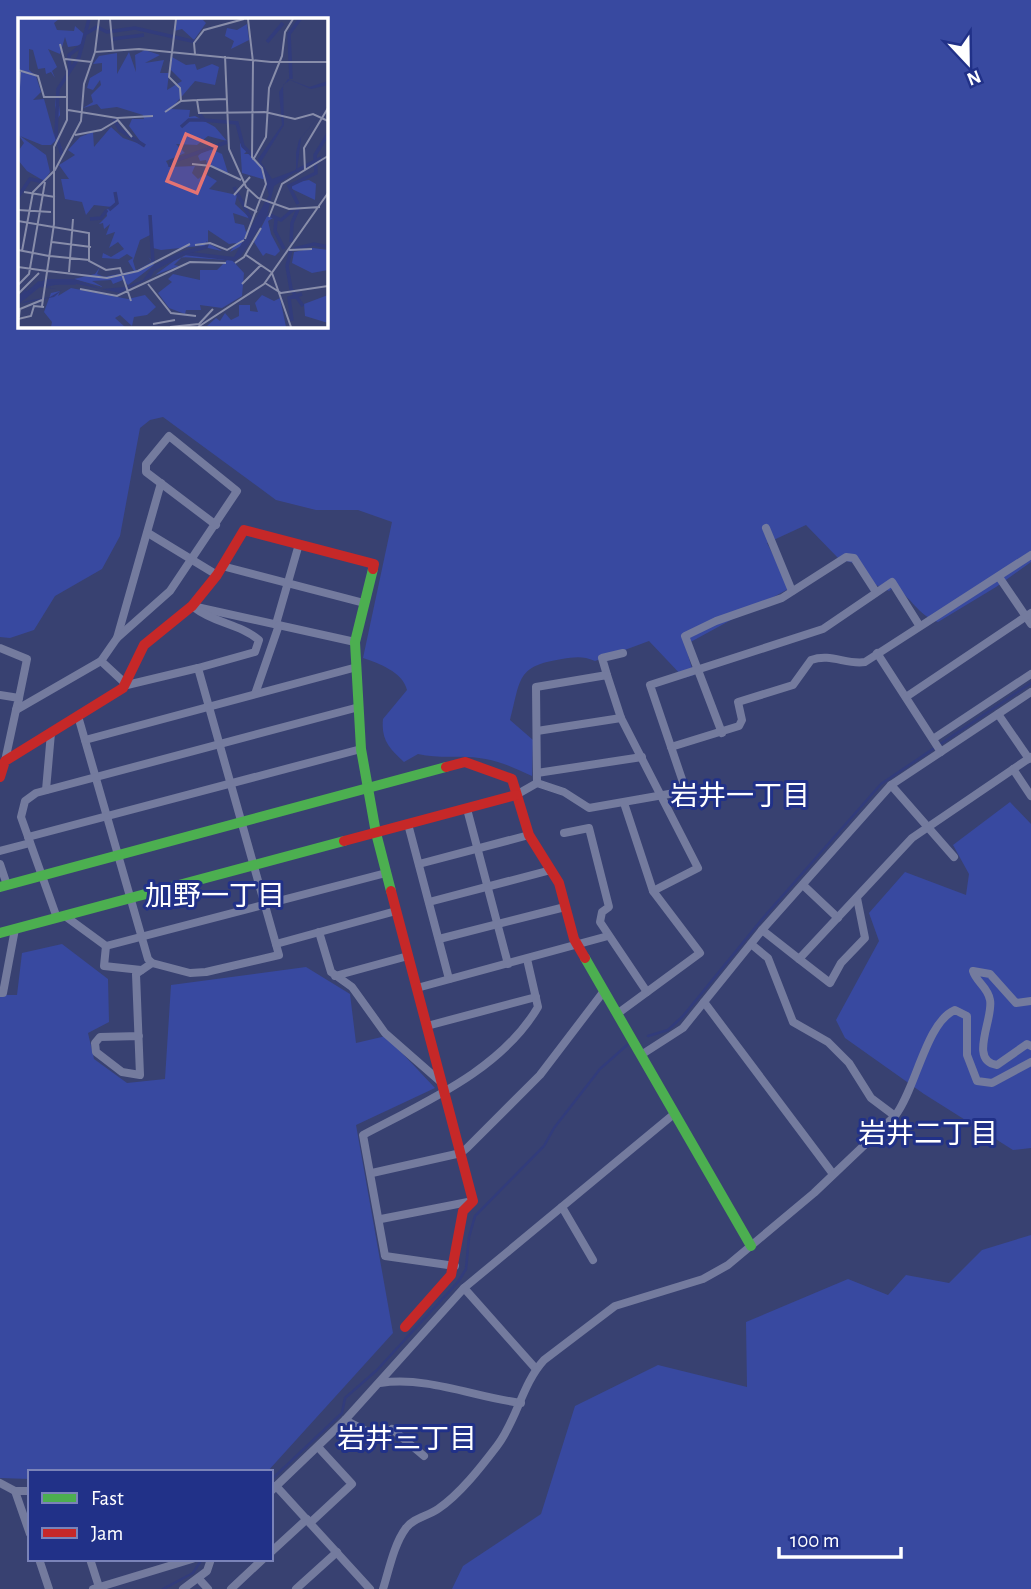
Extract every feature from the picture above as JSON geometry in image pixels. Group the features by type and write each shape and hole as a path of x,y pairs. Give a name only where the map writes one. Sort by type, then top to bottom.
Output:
{"street":[{"path":"16,710 101,661 117,638 170,592 194,559 237,491 169,436 146,464 146,472 216,524"},
{"path":"117,638 161,483"},
{"path":"766,528 792,591"},
{"path":"127,685 144,645 192,606 220,570 244,530 374,564 355,642 361,748 376,833 473,1201"},
{"path":"148,533 194,559 220,570 288,583 364,603"},
{"path":"255,694 299,544"},
{"path":"671,747 739,726 742,720 738,702 798,682 811,660 829,656 856,663 865,662 1031,555"},
{"path":"722,733 685,636 792,591 846,557 854,558 876,592"},
{"path":"906,697 1029,618 999,577"},
{"path":"537,778 589,808 686,791 650,685 823,629 892,582 919,625"},
{"path":"192,606 355,642"},
{"path":"5,761 127,685 255,652 259,640 250,632 204,615 192,606"},
{"path":"0,648 27,659 0,778"},
{"path":"623,653 602,658 621,718 698,869 653,891"},
{"path":"877,653 937,745"},
{"path":"101,661 127,685"},
{"path":"85,740 357,667"},
{"path":"138,1037 100,1037 95,1043 96,1052 122,1072 140,1075 136,974 152,963 190,973 206,972 279,955 198,668"},
{"path":"641,1055 678,1032 762,930 891,785 937,745 1031,674"},
{"path":"537,778 536,687 607,675"},
{"path":"937,745 998,714 1031,692"},
{"path":"0,695 19,698"},
{"path":"359,707 46,790 25,801 21,817 42,876 61,917 106,947 386,873"},
{"path":"799,959 926,826 1030,758 998,714"},
{"path":"78,716 142,937 152,963"},
{"path":"537,731 621,718"},
{"path":"46,790 51,733"},
{"path":"0,851 107,816 361,748"},
{"path":"0,933 516,795 537,778 642,757"},
{"path":"0,864 3,886 465,762 512,779 529,835 559,883 578,946 751,1245"},
{"path":"1013,769 1031,796"},
{"path":"891,785 954,857"},
{"path":"617,1014 700,953 653,891 624,803"},
{"path":"467,809 508,964"},
{"path":"408,824 449,979"},
{"path":"564,833 589,828 609,907 602,912 600,922 647,992"},
{"path":"419,864 529,835"},
{"path":"429,902 551,870"},
{"path":"803,885 838,918"},
{"path":"762,930 830,983 841,963 865,938 858,898"},
{"path":"439,939 565,907"},
{"path":"276,944 396,911"},
{"path":"0,993 3,993 15,929"},
{"path":"319,932 335,976 352,987 385,1033 443,1088"},
{"path":"417,988 608,936"},
{"path":"751,944 768,958 793,1022 828,1042 849,1063 871,1098 895,1116"},
{"path":"106,947 104,966 141,970"},
{"path":"335,976 408,956"},
{"path":"455,1266 385,1256 381,1219 363,1135 443,1088 513,1040 538,1007 527,959"},
{"path":"1031,1001 1016,1003 990,974 973,971 990,995 992,1008 982,1048 985,1059 989,1064 997,1065 1027,1044 1031,1046"},
{"path":"372,1173 461,1153 540,1075 604,991"},
{"path":"427,1026 536,997"},
{"path":"704,1002 833,1174"},
{"path":"383,1589 403,1531 410,1522 437,1510 450,1499 497,1446 536,1369 615,1306 703,1279 751,1245 895,1116 906,1102 941,1020 956,1010 967,1016 967,1055 976,1081 983,1085 1031,1062"},
{"path":"370,1589 274,1488 345,1420 464,1288 674,1114"},
{"path":"381,1219 473,1201"},
{"path":"405,1327 451,1275 455,1266 463,1211 473,1201"},
{"path":"562,1207 593,1260"},
{"path":"464,1288 536,1369"},
{"path":"380,1383 424,1382 488,1399 521,1403"},
{"path":"345,1420 382,1439 392,1429 424,1456"},
{"path":"273,1550 352,1484 318,1447"},
{"path":"0,1483 15,1491 28,1489"},
{"path":"15,1491 28,1528"},
{"path":"296,1589 337,1552"},
{"path":"40,1561 49,1589"},
{"path":"90,1561 96,1588 185,1561"},
{"path":"156,1561 159,1569"},
{"path":"183,1589 199,1578 210,1561"},
{"path":"231,1589 261,1561"},
{"path":"199,1578 208,1589"}],"shaded area":[{"path":"0,0 1031,0 1031,562 996,587 938,622 925,615 894,587 889,591 876,585 857,564 839,559 806,525 767,543 790,588 685,645 694,675 684,678 649,641 595,661 567,658 547,662 528,671 519,685 510,720 533,740 532,776 499,762 471,757 418,754 404,762 387,743 383,733 383,719 407,690 405,684 389,669 363,658 392,522 358,510 316,510 276,500 163,417 150,420 140,428 120,536 102,569 55,596 34,630 10,638 0,637"},
{"path":"1010,802 1031,824 1031,1148 1013,1150 924,1094 845,1038 836,1020 879,941 869,913 905,872 966,895 969,874 953,845"},
{"path":"62,944 108,979 109,1022 88,1033 94,1059 127,1083 165,1079 171,985 306,967 350,994 356,1043 386,1036 435,1088 356,1125 393,1333 269,1470 28,1470 28,1479 0,1478 0,995 17,995 22,953"},
{"path":"1031,1235 1031,1589 452,1589 463,1566 541,1514 575,1406 658,1365 747,1387 746,1322 848,1279 888,1295 906,1275 949,1283 982,1250"}],"waterway":[{"path":"648,1036 668,1030 683,1016 763,918 881,784 1031,683"},
{"path":"273,1478 342,1413 345,1398 377,1370 458,1282 466,1269 469,1237 475,1216 544,1146 554,1128 600,1069 627,1045"},
{"path":"163,1589 193,1573 201,1561"}],"traffic: fast":[{"path":"373,569 355,642 361,749 376,833 391,891"},
{"path":"0,887 446,767"},
{"path":"0,933 344,841"},
{"path":"585,958 751,1246"}],"traffic: jam":[{"path":"0,777 5,761 123,688 144,645 192,606 217,575 244,530 374,564 373,569"},
{"path":"446,767 465,762 512,779 529,835 559,883 574,939 585,958"},
{"path":"344,841 516,795"},
{"path":"391,891 473,1201 463,1211 451,1275 405,1327"}],"district":[{"name":"岩井一丁目","path":"740,797"},
{"name":"加野一丁目","path":"215,897"},
{"name":"岩井二丁目","path":"928,1135"},
{"name":"岩井三丁目","path":"407,1440"}]}
